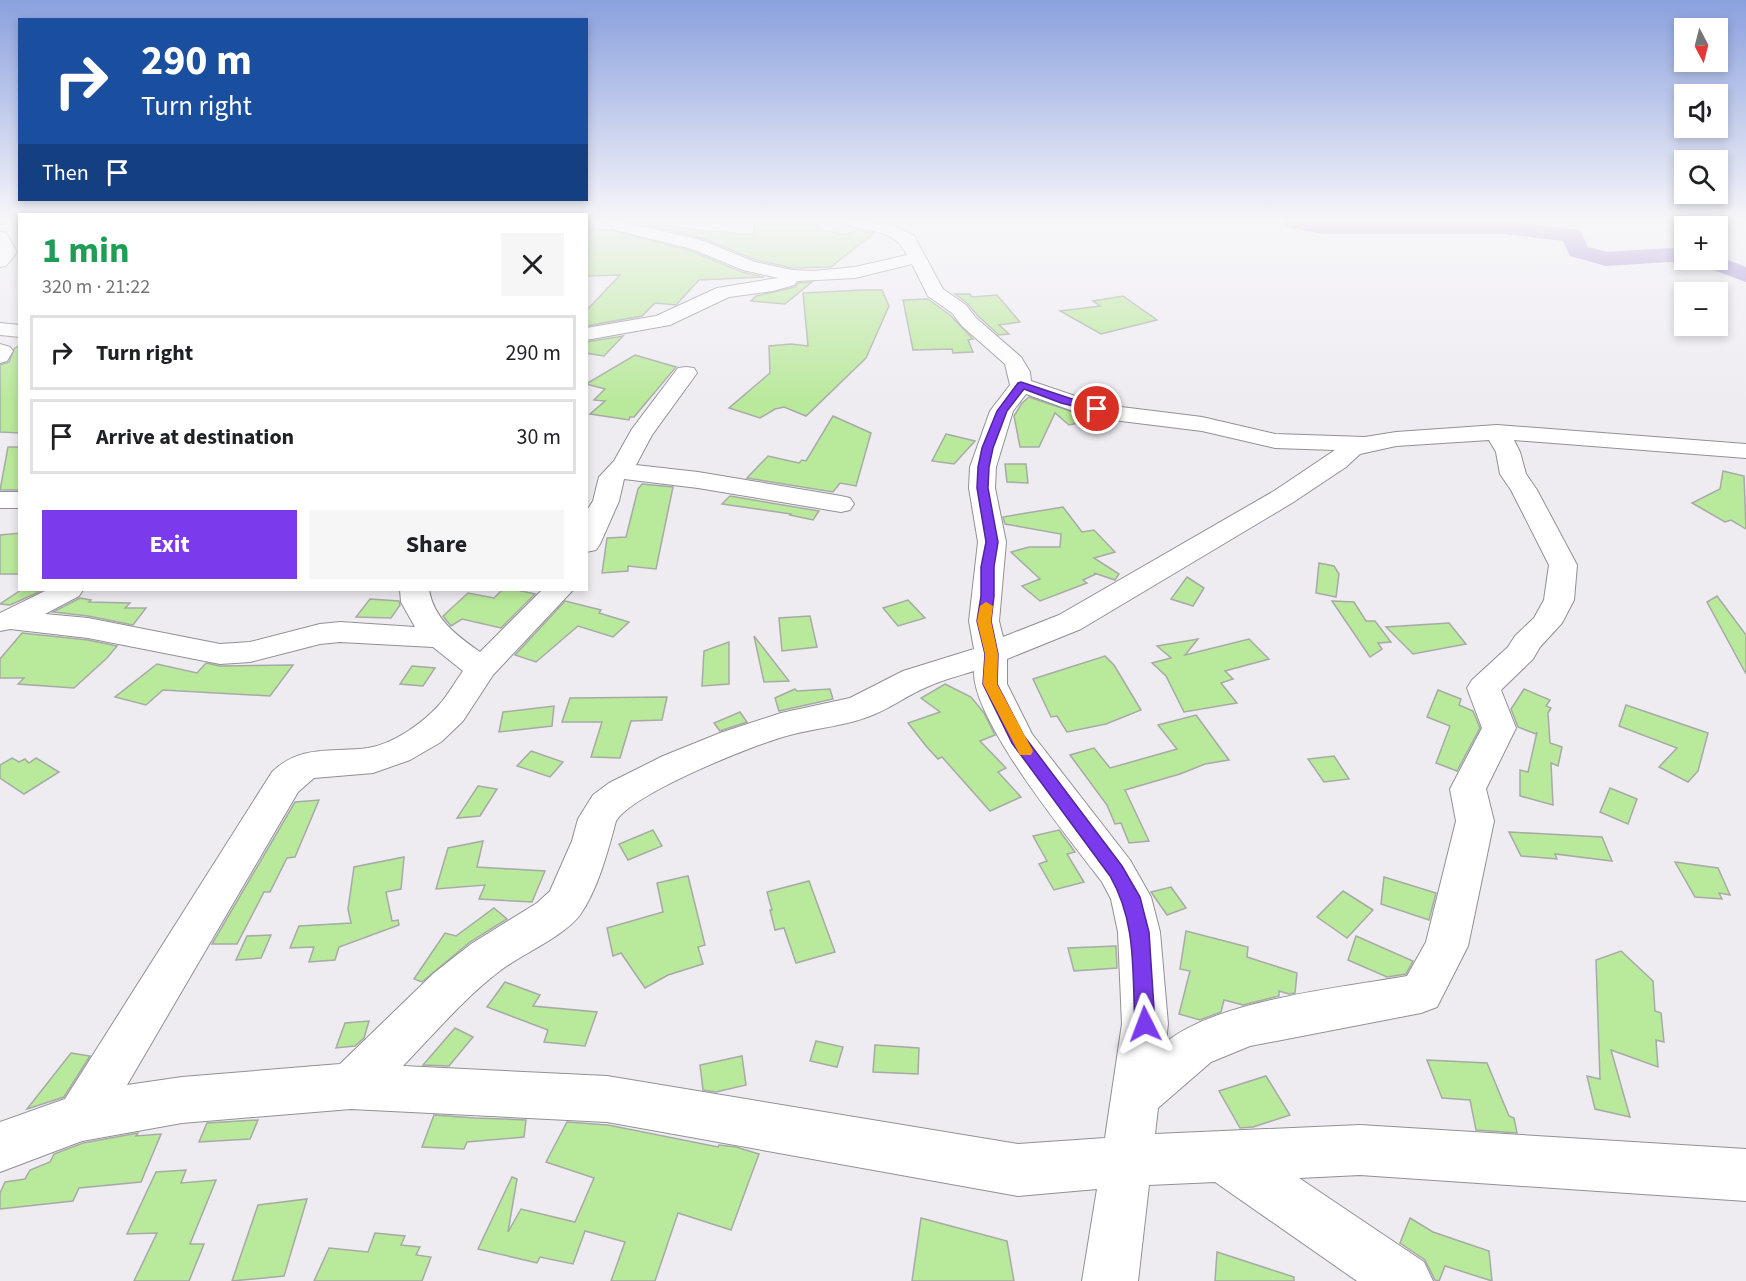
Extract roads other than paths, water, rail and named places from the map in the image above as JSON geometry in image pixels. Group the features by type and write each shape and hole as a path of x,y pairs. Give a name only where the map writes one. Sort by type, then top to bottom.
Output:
{"street":[{"path":"588,334 659,321 683,313 707,297 739,289 776,286 785,282"},
{"path":"930,282 935,292 960,309 969,322 1014,361 1021,385 1002,411 983,467 982,488 992,542 984,621 992,654 990,684 1017,739 1116,871 1131,897 1139,932 1145,1024 1110,1281"},
{"path":"0,329 18,331"},
{"path":"588,539 606,501 612,477 632,454 640,434 686,373"},
{"path":"1021,385 1082,406 1202,424 1275,441 1365,444 1396,439 1497,432 1746,451"},
{"path":"1136,1096 1195,1047 1247,1026 1421,993 1447,946 1475,821 1468,789 1499,728 1484,688 1522,652 1526,643 1547,623 1559,600 1563,565 1524,490 1513,474 1508,452 1497,432"},
{"path":"351,1086 450,987 486,957 552,915 565,903 584,859 597,819 606,805 622,793 676,765 732,742 781,725 859,708 915,679 992,654 1070,622 1283,497 1337,462 1352,449 1365,444"},
{"path":"618,471 698,480 841,504"},
{"path":"0,500 18,500"},
{"path":"5,621 67,591"},
{"path":"415,591 414,602 424,618 455,651 482,668"},
{"path":"82,1117 285,782 297,770 308,765 373,760 397,751 429,733 451,713 482,668 557,591"},
{"path":"5,621 88,628 220,654 250,652 320,634 340,632 442,638"},
{"path":"0,1147 82,1117 182,1100 351,1086 607,1099 1018,1170 1128,1161 1360,1150 1746,1175"},
{"path":"1221,1156 1405,1281"}]}
